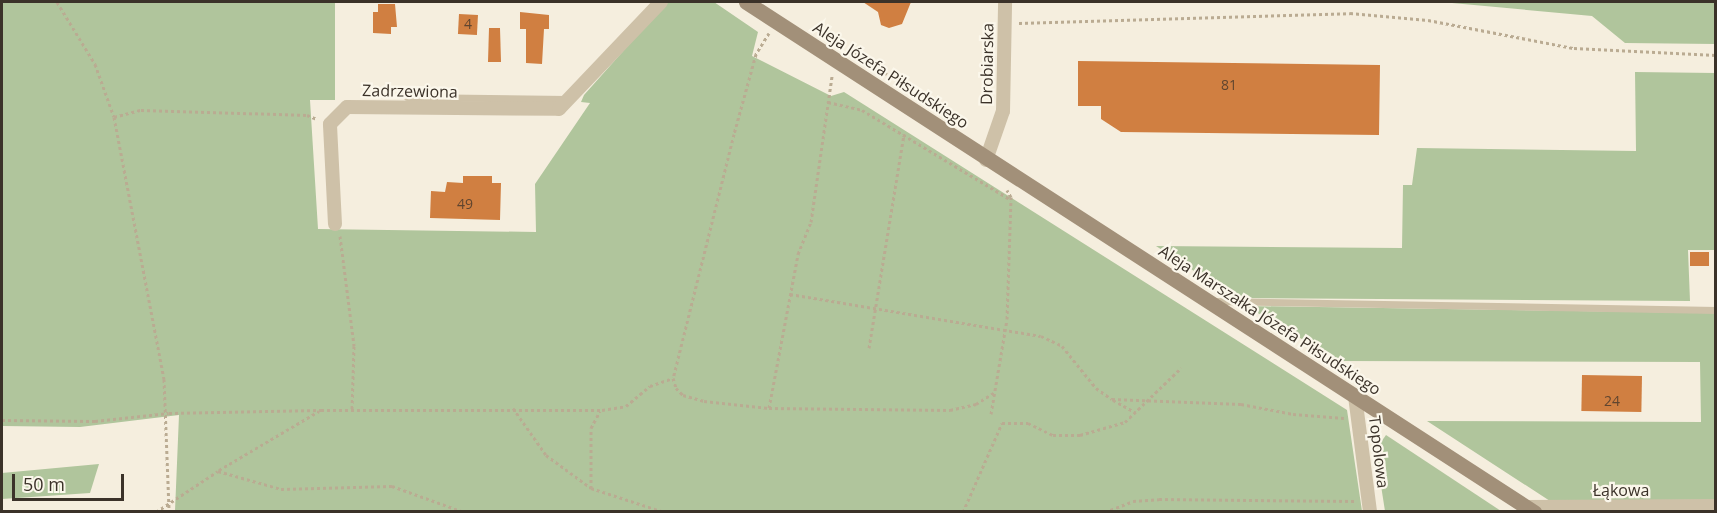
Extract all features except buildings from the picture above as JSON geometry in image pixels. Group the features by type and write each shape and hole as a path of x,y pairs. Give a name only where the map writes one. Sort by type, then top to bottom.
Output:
{"main road":[{"name":"Aleja Józefa Piłsudskiego","path":"746,2 986,160"},
{"name":"Aleja Marszałka Józefa Piłsudskiego","path":"986,160 1531,509"}],"street":[{"path":"572,99 661,2"},
{"name":"Drobiarska","path":"986,160 1003,113 1005,2"},
{"name":"Zadrzewiona","path":"330,124 347,107 559,109 572,99"},
{"path":"330,124 336,224"},
{"name":"Topolowa","path":"1355,396 1369,507"},
{"name":"Łąkowa","path":"1531,509 1716,506"}],"lane":[{"path":"406,97 572,99"},
{"path":"1209,301 1716,310"}],"path":[{"path":"57,2 95,64 114,117 169,413 169,512"},
{"path":"1005,23 1350,13 1428,20 1574,48 1716,55"},
{"path":"777,21 755,57 673,378 677,390 693,399 769,408 950,410 976,404 995,392"},
{"path":"769,408 800,246 811,222 832,74"},
{"path":"828,102 858,107 1011,200"},
{"path":"114,117 141,110 247,113 307,115 330,124"},
{"path":"869,348 904,134"},
{"path":"991,414 1006,330 1011,200 1006,187"},
{"path":"336,224 354,346 352,410"},
{"path":"790,294 1041,336 1062,346 1096,388 1137,413"},
{"path":"963,512 1002,423 1029,423 1053,435 1080,435 1125,422 1137,413 1145,402 1181,368"},
{"path":"2,420 95,421 169,413 321,410 513,408 600,410 626,406 650,386 673,378"},
{"path":"1112,399 1241,404 1293,414 1358,419"},
{"path":"513,408 546,455 591,488 664,512"},
{"path":"156,512 169,506 218,471 321,410"},
{"path":"591,488 591,428 600,410"},
{"path":"218,471 280,489 392,486 464,512"},
{"path":"1105,512 1133,501 1159,499 1369,507"}],"green space":[{"path":"2,2 335,2 335,100 310,100 318,229 536,232 535,184 590,103 581,102 584,95 667,2 714,2 758,32 752,56 831,96 844,92 1347,410 1362,511 175,511 179,415 80,427 2,426"},
{"path":"1715,2 1715,44 1625,43 1592,16 1452,3"},
{"path":"1635,72 1715,73 1715,250 1688,250 1690,301 1235,298 1156,246 1402,248 1403,185 1412,185 1417,148 1636,151"},
{"path":"1246,306 1715,313 1715,502 1550,501 1427,421 1701,422 1700,362 1339,361"},
{"path":"1386,435 1501,511 1385,511 1377,460 1379,445"},
{"path":"99,464 90,493 2,499 2,473"}]}
